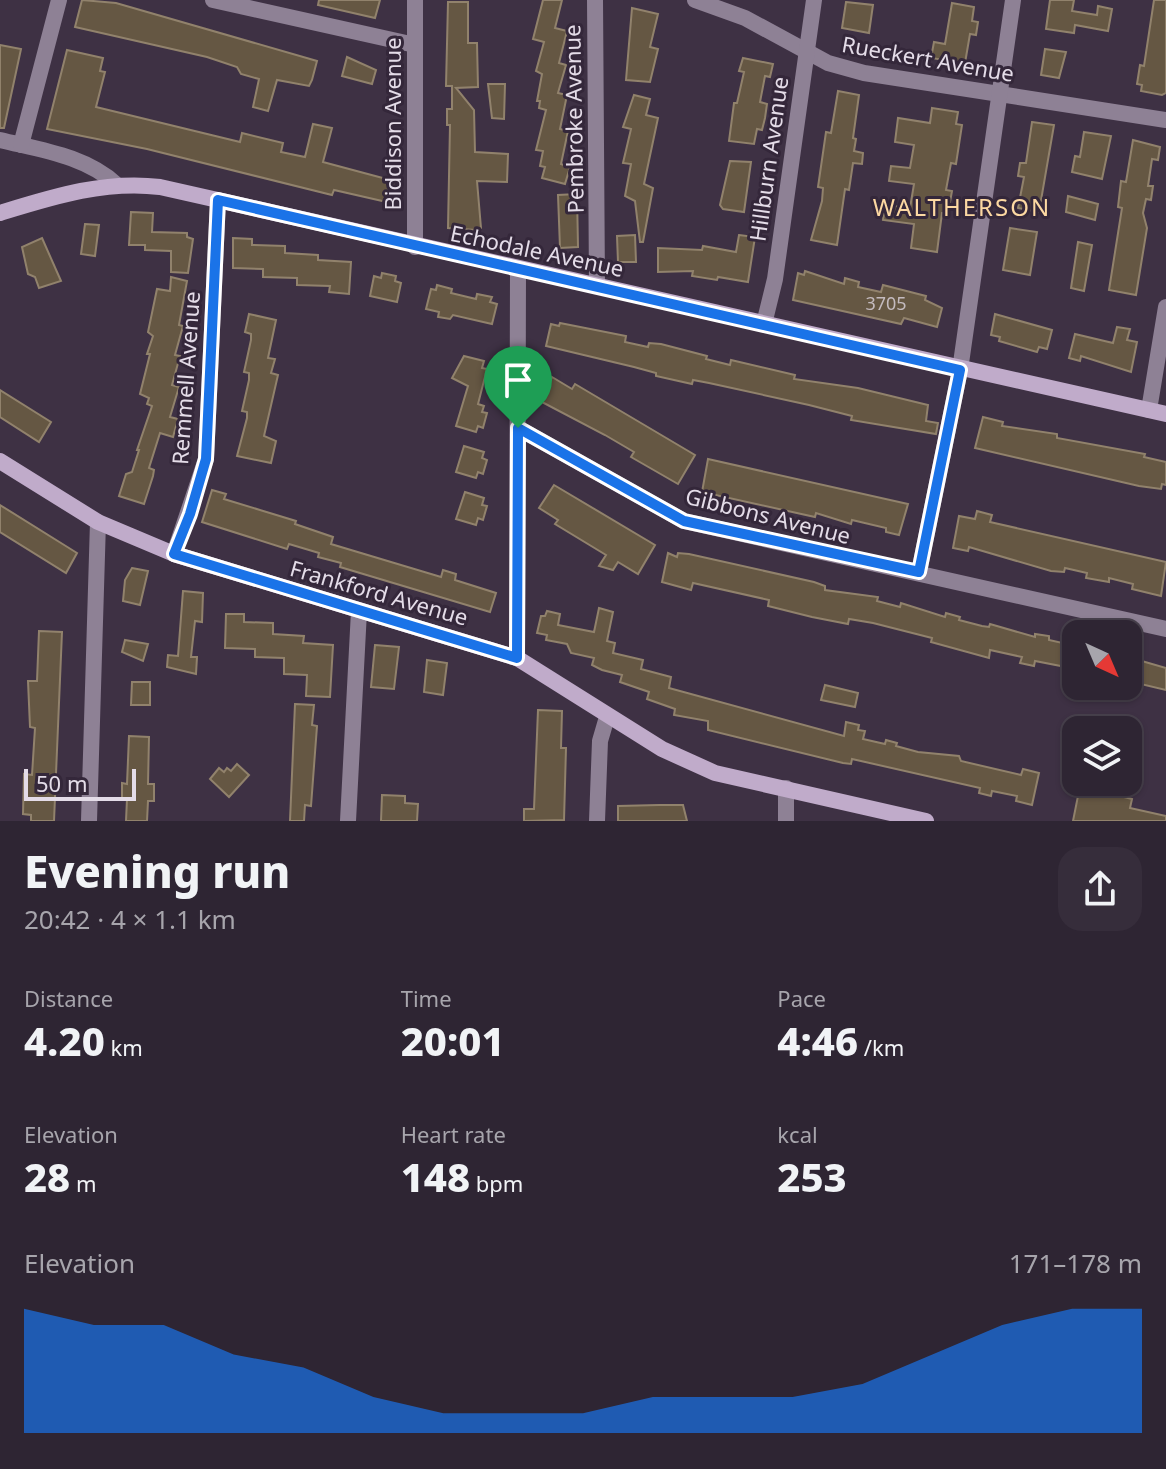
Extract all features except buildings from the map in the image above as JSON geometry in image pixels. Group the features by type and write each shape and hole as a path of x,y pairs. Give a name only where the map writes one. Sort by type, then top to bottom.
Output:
{"main road":[{"name":"Echodale Avenue","path":"0,213 60,196 117,185 160,187 960,370 1158,412"},
{"name":"Frankford Avenue","path":"0,461 98,522 174,554 517,658 607,717 704,768 926,821"}],"street":[{"path":"21,145 59,0"},
{"path":"213,0 415,45"},
{"name":"Biddison Avenue","path":"415,0 415,247"},
{"name":"Pembroke Avenue","path":"595,0 597,286"},
{"name":"Rueckert Avenue","path":"695,0 745,18 806,53 864,73 1166,120"},
{"name":"Hillburn Avenue","path":"764,324 775,279 814,0"},
{"path":"919,572 960,370 1013,0"},
{"path":"0,140 95,167 117,185"},
{"name":"Remmell Avenue","path":"174,554 206,459 218,200"},
{"path":"517,658 518,269"},
{"path":"1158,412 1166,307"},
{"name":"Gibbons Avenue","path":"518,428 684,521 1166,629"},
{"path":"89,821 98,522"},
{"path":"348,821 359,611"},
{"path":"597,821 600,741 607,717"},
{"path":"786,788 786,821"}],"district":[{"name":"WALTHERSON","path":"962,208"}],"route":[{"path":"218,200 960,370 919,572 684,521 518,428 517,658 174,554 206,459 218,200"}]}
